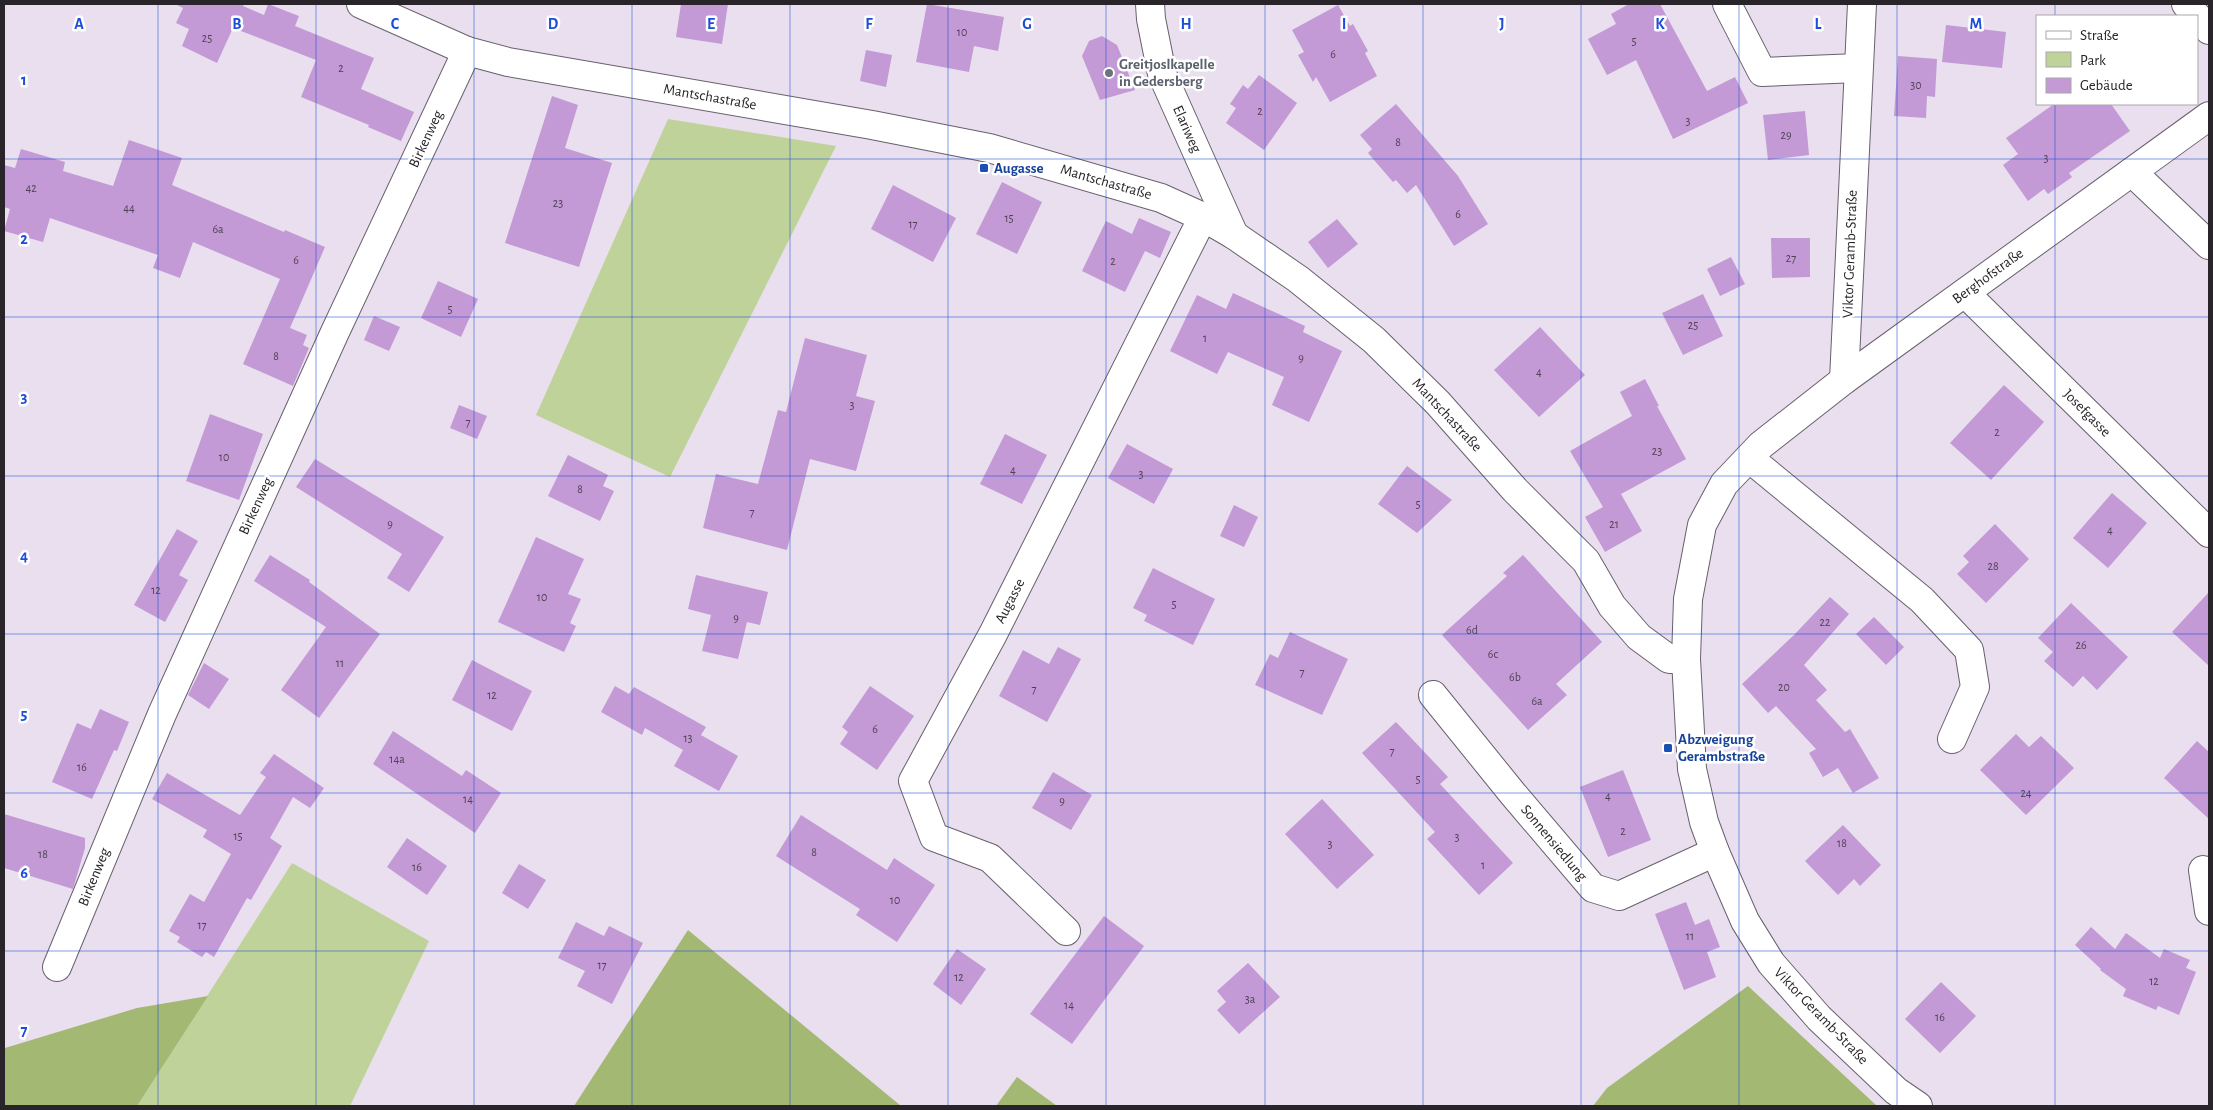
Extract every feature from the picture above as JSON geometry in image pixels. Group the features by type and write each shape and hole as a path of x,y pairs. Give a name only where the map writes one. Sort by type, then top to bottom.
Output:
{"street":[{"name":"Mantschastraße","path":"361,4 467,51 508,62 872,125 989,148 1162,198 1203,217 1234,235 1298,279 1374,340 1438,403 1515,490 1586,561 1612,606 1639,637 1669,659 1686,659"},
{"path":"1727,4 1762,72 1858,68"},
{"name":"Viktor Geramb-Straße","path":"1862,4 1844,380 1761,445 1724,484 1702,525 1688,599 1686,659 1692,769 1704,822 1745,921 1771,964 1819,1018 1896,1091 1918,1106"},
{"path":"2186,4 2196,15"},
{"name":"Elariweg","path":"1145,9 1162,74 1234,235"},
{"path":"2198,18 2209,30"},
{"name":"Birkenweg","path":"56,967 162,714 335,332 467,51"},
{"name":"Berghofstraße","path":"1844,380 2209,116"},
{"path":"2132,172 2209,245"},
{"name":"Augasse","path":"1066,931 990,858 934,837 913,781 993,634 1203,217"},
{"name":"Josefgasse","path":"1965,293 2209,534"},
{"path":"1749,458 1922,600 1969,650 1975,687 1952,739"},
{"name":"Sonnensiedlung","path":"1433,695 1593,888 1619,896 1715,852"},
{"path":"2203,870 2209,911"}],"green space":[{"path":"668,119 836,146 670,477 536,415"},
{"path":"292,863 429,941 350,1106 137,1106"},
{"path":"688,930 901,1106 574,1106"},
{"path":"1748,986 1877,1106 1593,1106 1607,1088"},
{"path":"208,996 137,1106 4,1106 4,1046 5,1048 137,1008"},
{"path":"1017,1077 1057,1106 996,1106"}],"building":[{"path":"175,4 244,4 243,6 264,15 268,4 299,16 295,26 374,58 361,89 414,112 401,141 368,127 369,125 301,97 316,60 233,28 217,63 182,46 189,29 176,23 183,8"},
{"path":"681,4 728,4 722,44 676,37"},
{"path":"927,4 1004,17 998,51 974,46 969,72 916,62"},
{"path":"1629,4 1660,4 1707,91 1735,77 1748,103 1673,139 1636,60 1607,75 1588,39 1616,24 1611,14"},
{"path":"1338,5 1350,26 1353,24 1368,51 1365,53 1377,76 1330,102 1316,77 1313,82 1298,55 1304,52 1292,30"},
{"path":"1946,25 2006,32 2002,68 1942,62"},
{"name":"Greitjoslkapelle in Gedersberg","path":"1102,36 1117,45 1135,90 1100,100 1082,56 1089,41"},
{"path":"866,50 892,55 886,87 860,81"},
{"path":"1898,56 1937,59 1935,97 1927,96 1926,118 1894,116"},
{"path":"1259,75 1297,103 1264,150 1226,123 1236,108 1230,104 1243,85 1248,89"},
{"path":"552,96 578,105 565,148 612,163 579,267 505,243"},
{"path":"1396,104 1458,176 1488,224 1454,246 1416,185 1407,193 1396,180 1393,182 1368,153 1372,149 1360,135"},
{"path":"2053,105 2112,105 2130,131 2069,173 2072,177 2048,194 2044,189 2028,201 2003,165 2018,154 2006,138"},
{"path":"1805,111 1809,155 1768,160 1763,115"},
{"path":"129,140 182,158 172,185 325,247 290,328 307,335 303,345 309,348 293,386 243,364 280,279 193,242 180,278 153,268 158,255 50,218 43,242 4,231 10,209 4,207 4,165 15,168 21,149 65,162 63,171 113,186"},
{"path":"1002,182 1042,202 1017,254 976,234"},
{"path":"893,185 956,218 933,262 871,229"},
{"path":"1139,218 1171,232 1160,258 1145,251 1125,292 1082,271 1106,221 1132,234"},
{"path":"1337,219 1358,244 1328,268 1308,242"},
{"path":"1771,238 1810,238 1810,277 1772,278"},
{"path":"1731,257 1745,284 1720,296 1707,269"},
{"path":"438,281 478,299 461,337 421,318"},
{"path":"1233,293 1305,326 1303,332 1342,351 1309,422 1272,405 1284,377 1228,352 1217,374 1170,351 1197,295 1226,309"},
{"path":"1703,294 1723,336 1683,355 1662,313"},
{"path":"374,316 400,327 389,351 364,340"},
{"path":"1540,327 1585,375 1539,417 1494,370"},
{"path":"805,338 867,355 856,396 875,401 856,471 810,459 787,550 703,528 716,474 758,484 778,410 786,412"},
{"path":"1645,379 1659,406 1657,406 1686,459 1621,494 1642,531 1605,552 1585,517 1603,507 1570,451 1632,416 1620,392"},
{"path":"2004,385 2044,422 1991,480 1950,443"},
{"path":"459,405 487,416 477,439 450,428"},
{"path":"210,414 263,434 239,500 186,481"},
{"path":"1005,434 1047,455 1022,504 980,484"},
{"path":"1127,444 1173,469 1154,504 1108,478"},
{"path":"568,455 608,475 603,486 614,491 600,521 548,496"},
{"path":"315,459 444,537 409,592 387,578 402,554 296,487"},
{"path":"1407,466 1452,500 1417,533 1378,504"},
{"path":"2112,493 2147,523 2108,568 2073,538"},
{"path":"1234,505 1258,517 1244,547 1220,536"},
{"path":"1995,524 2029,559 1986,603 1957,574 1969,562 1963,556"},
{"path":"177,529 198,541 179,575 188,580 165,622 134,605"},
{"path":"536,537 584,559 568,594 581,599 570,623 576,626 564,652 498,622"},
{"path":"270,555 310,580 309,582 380,634 319,718 281,690 326,627 254,581"},
{"path":"1523,555 1602,642 1556,684 1567,695 1528,730 1442,635 1507,576 1503,573"},
{"path":"1153,568 1215,599 1193,645 1144,621 1147,615 1133,608"},
{"path":"696,575 768,592 760,625 747,622 738,659 702,651 711,615 688,609"},
{"path":"2209,592 2209,666 2172,632"},
{"path":"1830,597 1849,614 1804,665 1827,690 1816,700 1845,732 1850,729 1879,778 1853,793 1838,768 1823,777 1809,753 1816,749 1776,706 1768,713 1742,684 1794,635"},
{"path":"2071,603 2128,657 2097,690 2083,676 2073,687 2044,661 2053,652 2038,638"},
{"path":"1874,617 1904,647 1886,665 1856,634"},
{"path":"1290,632 1348,659 1322,715 1255,685 1270,654 1278,658"},
{"path":"1058,647 1081,659 1047,722 999,696 1023,650 1049,664"},
{"path":"472,660 532,691 512,731 452,700"},
{"path":"204,663 229,679 209,709 188,695"},
{"path":"615,686 629,694 634,687 706,727 701,735 738,756 719,791 674,766 683,750 645,728 642,735 601,712"},
{"path":"870,686 914,716 877,770 840,744 848,732 842,727"},
{"path":"100,709 129,722 117,751 114,750 92,799 52,782 77,723 91,729"},
{"path":"1396,722 1448,777 1440,784 1513,863 1479,895 1427,839 1435,832 1362,753"},
{"path":"393,731 462,776 466,770 501,793 475,833 373,764"},
{"path":"2016,734 2029,747 2041,736 2074,768 2026,815 1980,770"},
{"path":"2197,741 2209,752 2209,819 2164,778"},
{"path":"274,754 324,788 310,808 293,797 270,838 282,846 251,900 247,898 214,957 206,952 202,957 177,942 180,937 169,931 190,894 204,902 231,854 203,837 207,830 152,799 167,773 240,815 266,777 260,773"},
{"path":"1623,770 1651,840 1608,857 1580,787"},
{"path":"1053,772 1092,795 1071,830 1032,808"},
{"path":"1322,799 1374,855 1337,889 1285,834"},
{"path":"4,814 85,838 85,848 73,889 4,868"},
{"path":"801,815 887,870 894,858 935,885 897,942 856,915 860,909 776,856"},
{"path":"1843,825 1881,865 1860,886 1854,879 1838,895 1805,861"},
{"path":"407,838 447,866 427,895 387,867"},
{"path":"519,864 546,880 528,909 502,893"},
{"path":"1686,902 1695,925 1709,919 1720,947 1707,952 1716,977 1684,990 1655,914"},
{"path":"1104,916 1144,946 1072,1044 1030,1014"},
{"path":"576,922 604,936 609,926 643,943 612,1004 577,986 585,971 558,958"},
{"path":"2091,927 2115,949 2126,933 2160,958 2164,949 2190,960 2186,968 2196,972 2179,1015 2158,1006 2156,1010 2123,996 2126,989 2100,970 2075,945"},
{"path":"957,949 986,969 961,1005 933,984"},
{"path":"1248,963 1280,997 1239,1034 1217,1010 1226,1002 1217,991"},
{"path":"1941,982 1976,1016 1940,1053 1905,1019"}],"place":[{"name":"Greitjoslkapelle in Gedersberg","path":"1109,73"},
{"name":"Augasse","path":"984,168"},
{"name":"Abzweigung Gerambstraße","path":"1668,748"}]}
